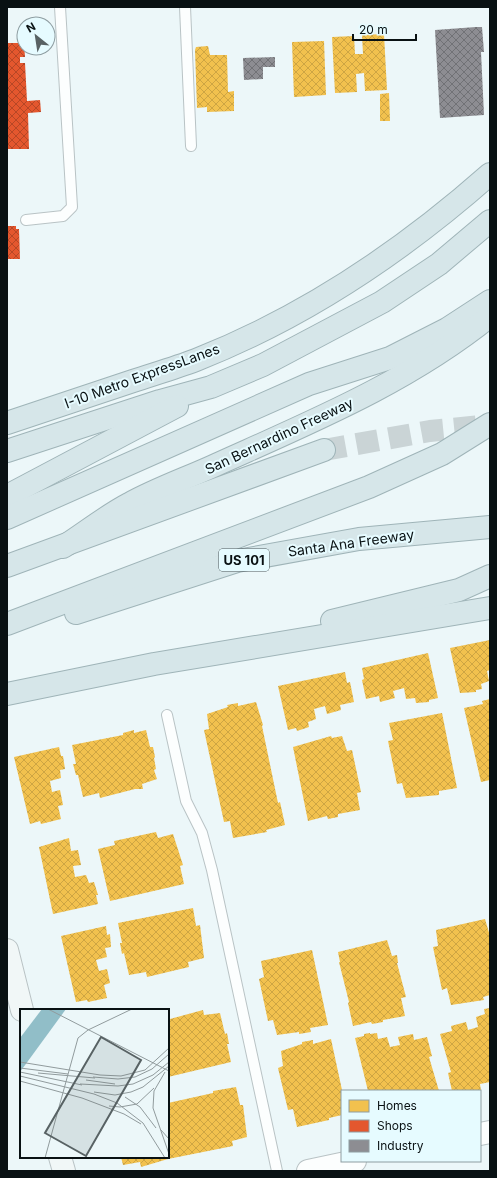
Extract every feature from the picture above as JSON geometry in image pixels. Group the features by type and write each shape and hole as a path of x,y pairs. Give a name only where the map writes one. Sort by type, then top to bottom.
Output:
{"highway":[{"name":"I-10 Metro ExpressLanes","path":"7,423 196,360 257,333 327,295 395,252 447,212 490,174"},
{"name":"I-10 Metro ExpressLanes","path":"7,451 160,401 211,387 262,364 382,302 439,264 490,221"},
{"path":"7,518 309,384 390,358 447,329 490,301"},
{"name":"San Bernardino Freeway","path":"63,547 129,504 332,412 380,388 424,363 468,334 490,316"},
{"path":"7,496 211,387"},
{"path":"7,624 369,487 442,454 490,424"},
{"path":"7,566 63,547 324,450"},
{"name":"Santa Ana Freeway","path":"7,630 30,628 237,561 359,539 490,527"},
{"path":"154,664 459,590 490,576"},
{"path":"7,694 154,664 490,608"}],"main road":[{"path":"7,950 22,1009"},
{"path":"60,1158 64,1171"}],"street":[{"path":"308,1171 350,1162"}],"lane":[{"path":"26,220 63,216 72,207 60,7"},
{"path":"185,7 191,146"},
{"path":"167,716 186,801 202,833 212,870 277,1171"}],"building: Homes":[{"path":"384,34 387,90 365,91 364,73 356,74 357,92 335,93 332,37 354,36 355,54 363,54 362,35"},
{"path":"324,41 326,95 294,97 292,42"},
{"path":"208,46 210,55 227,55 228,92 234,91 234,111 207,112 207,107 197,108 195,50 196,47"},
{"path":"389,93 390,121 380,121 380,94"},
{"path":"490,640 490,670 487,671 489,681 481,684 482,689 476,690 476,692 460,693 450,648"},
{"path":"428,653 438,698 429,700 429,702 416,703 415,698 406,699 404,688 393,691 395,698 380,702 379,696 366,699 362,680 364,679 362,668"},
{"path":"345,672 347,683 350,682 354,702 340,705 341,710 327,714 325,706 314,709 316,719 308,722 309,727 297,731 296,728 288,730 278,686"},
{"path":"490,699 490,780 481,782 464,708 483,704 482,701"},
{"path":"256,702 263,725 278,803 280,802 285,825 266,830 267,832 233,838 230,821 224,822 204,730 209,729 207,714 228,707 227,705 238,703 238,706"},
{"path":"442,713 457,788 439,791 439,795 406,798 402,783 397,784 388,741 393,740 389,723"},
{"path":"134,730 134,733 146,730 150,747 153,747 156,769 154,770 157,779 142,784 143,789 135,789 100,798 99,793 83,797 78,775 76,775 73,764 76,764 72,745 123,735 123,733"},
{"path":"331,736 332,738 342,736 347,751 352,750 361,792 357,793 360,810 338,814 338,817 328,819 327,816 308,821 293,747"},
{"path":"59,747 61,756 63,756 65,769 60,770 61,778 50,781 52,792 60,790 63,805 58,806 61,819 41,824 40,821 30,824 14,757"},
{"path":"156,832 158,838 173,834 183,865 180,866 184,884 110,901 98,849 115,845 114,841"},
{"path":"69,838 71,851 78,850 81,865 73,866 75,877 86,875 89,883 94,882 98,895 96,895 98,904 53,914 39,847"},
{"path":"193,908 196,926 200,925 204,958 188,962 189,967 147,977 146,972 129,975 124,953 122,954 120,943 122,943 118,923"},
{"path":"485,919 490,936 490,995 483,997 484,1000 451,1005 447,988 442,990 433,947 438,946 436,930"},
{"path":"106,926 107,935 110,934 111,947 105,948 107,957 96,960 99,971 107,969 110,983 104,985 107,998 88,1002 87,1000 76,1002 61,936"},
{"path":"387,940 392,956 397,955 397,963 406,997 401,998 405,1016 383,1020 383,1022 372,1024 371,1022 353,1026 338,952"},
{"path":"312,950 328,1025 310,1028 311,1032 277,1035 273,1020 268,1021 259,979 264,977 261,961"},
{"path":"490,1008 490,1082 480,1084 481,1090 452,1090 448,1073 451,1072 440,1034 452,1031 451,1026 466,1022 468,1030 478,1027 476,1017 485,1014 484,1009"},
{"path":"203,1010 204,1015 220,1013 225,1034 227,1033 229,1044 227,1044 231,1062 169,1077 169,1017 170,1019"},
{"path":"377,1033 378,1039 387,1037 390,1047 400,1045 398,1037 413,1034 414,1040 427,1037 432,1056 429,1057 439,1090 368,1090 355,1038 364,1036 364,1034"},
{"path":"331,1039 342,1090 341,1115 329,1118 329,1120 297,1127 293,1109 288,1110 278,1068 283,1066 281,1051 302,1044 302,1042 313,1040 313,1044"},
{"path":"236,1087 240,1105 243,1105 247,1137 232,1141 233,1146 168,1159 141,1167 140,1162 123,1165 121,1158 169,1158 169,1103 213,1093 213,1091"}],"building: Shops":[{"path":"7,43 16,43 16,56 25,56 20,57 20,63 25,63 27,101 40,100 41,112 28,113 29,149 7,149"},
{"path":"7,226 16,226 16,229 19,229 20,259 7,259"}],"building: Industry":[{"path":"482,27 484,52 481,52 484,115 440,118 435,30"},
{"path":"275,57 275,67 263,67 263,79 244,80 243,58"}],"tunnel":[{"path":"324,450 430,431 490,425"}]}
